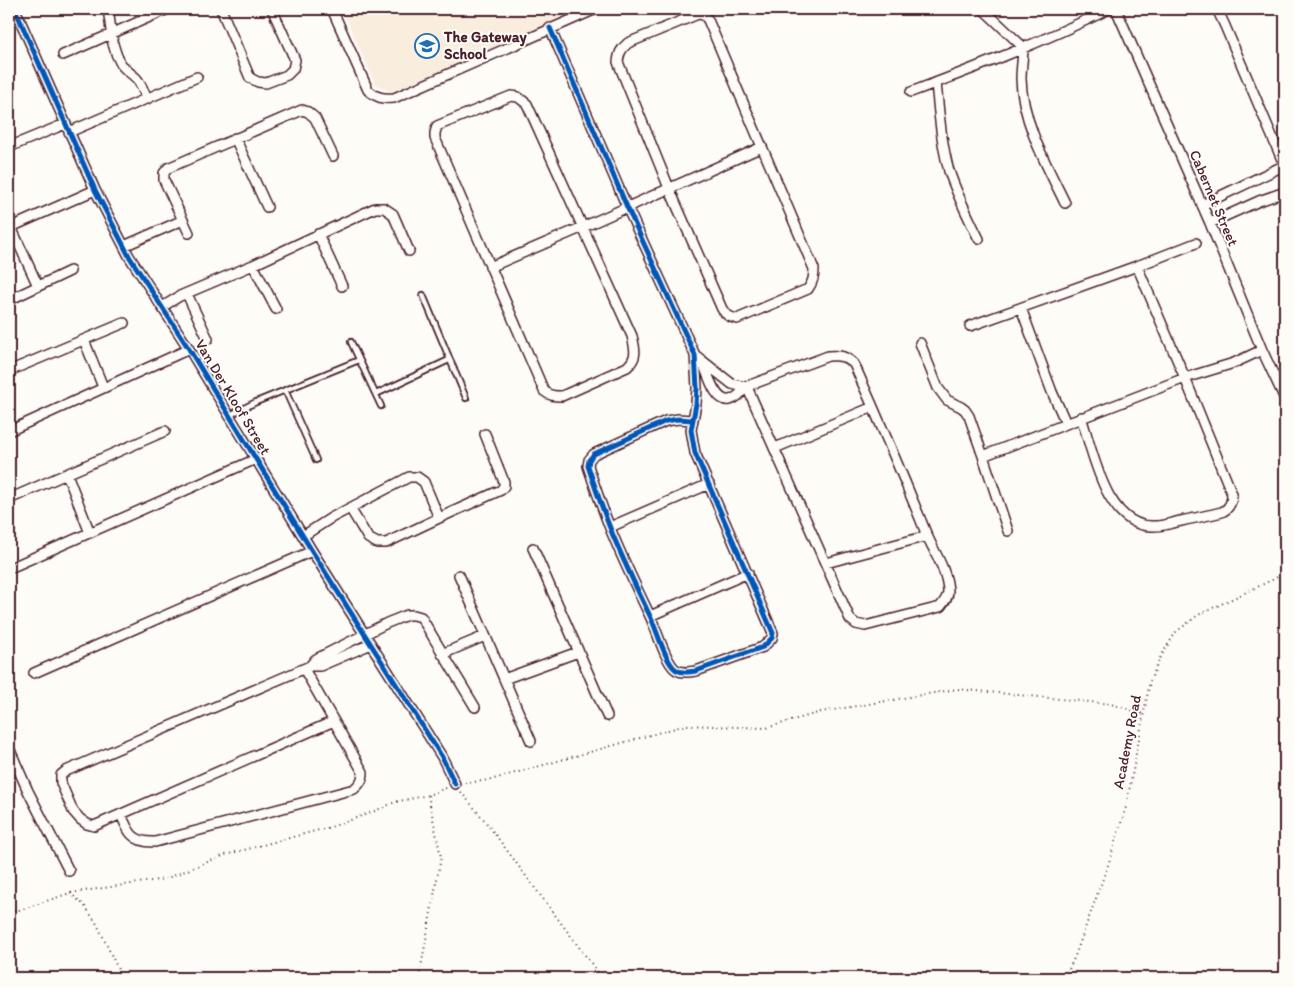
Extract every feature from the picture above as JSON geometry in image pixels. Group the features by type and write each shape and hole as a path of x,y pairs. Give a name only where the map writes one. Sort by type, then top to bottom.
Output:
{"street":[{"name":"Van Der Kloof Street","path":"15,9 95,190 129,256 189,348 312,551 442,757 455,784"},
{"path":"106,9 108,10 111,23 110,34 115,52 122,66 136,78 147,99"},
{"path":"63,55 168,9"},
{"path":"221,9 250,78 266,83 287,75 293,69 294,60 272,9"},
{"path":"332,9 368,90 374,95 388,98 394,98 596,9"},
{"path":"983,9 1023,47 1021,80 1025,108 1037,143 1065,204"},
{"path":"911,92 1023,47 1109,9"},
{"name":"Cabernet Street","path":"1116,9 1285,400"},
{"path":"1202,205 1281,167 1284,159 1217,9"},
{"path":"698,14 704,15 708,20 814,269 812,284 808,289 737,319 726,315 669,188 618,62 618,55 628,43 698,14"},
{"path":"550,28 627,207 695,355 696,388 692,420 692,439 695,453 773,632 772,638 763,646 696,671 687,672 674,668 667,657 610,527 588,466 589,460 594,454 666,421 678,419 692,420"},
{"path":"9,147 147,99 197,77"},
{"path":"936,83 940,129 949,171 966,214 979,239"},
{"path":"511,96 518,96 527,104 583,227 632,336 635,349 634,358 627,367 562,396 554,396 544,391 490,267 435,138 434,133 437,126 511,96"},
{"path":"188,233 164,180 164,173 168,168 302,110 312,114 315,118 333,156"},
{"path":"235,138 267,207"},
{"path":"490,267 762,147"},
{"path":"38,286 10,227 95,190"},
{"path":"1210,224 1259,201 1285,192"},
{"path":"162,307 186,294 375,208 384,208 393,214 408,251"},
{"path":"124,246 183,220"},
{"path":"318,234 342,286"},
{"path":"970,326 1196,243"},
{"path":"253,265 276,309"},
{"path":"1081,417 1104,488 1114,504 1140,525 1159,526 1222,512 1231,503 1232,494 1137,266"},
{"path":"9,300 70,271"},
{"path":"186,294 208,339"},
{"path":"1021,308 1052,392 1066,423"},
{"path":"9,371 124,323"},
{"path":"84,340 103,387"},
{"path":"920,343 938,388 948,400 965,410 969,416 1008,530"},
{"path":"9,431 189,348"},
{"path":"983,456 1185,378 1234,363 1262,350"},
{"path":"695,355 732,384 746,387"},
{"path":"702,361 716,393 726,401 740,395 746,387 828,356 838,355 848,358 854,364 945,576 948,592 945,602 940,607 865,626 856,624 850,619 775,448 746,387"},
{"path":"775,448 873,407"},
{"path":"9,499 165,431"},
{"path":"350,508 368,538 377,543 386,544 501,490 504,482 485,434"},
{"path":"10,568 256,459"},
{"path":"67,474 90,533"},
{"path":"303,536 350,508 409,477 417,476 424,482 438,518"},
{"path":"610,527 709,484"},
{"path":"826,563 927,536"},
{"path":"533,548 607,716"},
{"path":"34,673 312,551"},
{"path":"650,616 748,573"},
{"path":"459,575 532,741"},
{"path":"307,668 316,658 407,615 414,615 421,617 475,707"},
{"path":"442,654 485,636"},
{"path":"334,721 94,826 86,824 73,811 61,783 61,775 66,771 307,668 320,666 371,644"},
{"path":"344,645 348,654"},
{"path":"504,679 578,652"},
{"path":"121,814 130,834 145,841 155,842 354,789 362,782 363,772 307,668"},
{"path":"9,748 28,791 69,872"}],"lane":[{"path":"422,295 466,398"},
{"path":"351,342 381,406"},
{"path":"229,416 256,402 359,360"},
{"path":"376,394 449,360"},
{"path":"285,390 316,460"}],"path":[{"path":"9,912 70,893 165,878 225,854 334,826 395,802 428,795 455,784 490,780 686,725 766,728 821,712 957,689 1111,704 1144,714"},
{"path":"455,784 485,820 602,978"},
{"path":"419,978 441,857 428,795"},
{"path":"70,893 84,905 97,924 122,978"}],"shaded area":[{"name":"The Gateway School","path":"342,9 582,9 391,92 375,84"}],"cycle path":[{"path":"15,9 95,190 129,256 189,349 312,551 442,757 455,784"},
{"path":"550,28 627,207 695,355 697,388 691,430 695,453 773,633 772,638 763,647 696,671 685,672 674,668 667,658 601,505 588,466 589,460 594,454 666,421 678,419 692,420"}],"place":[{"name":"The Gateway School","path":"427,46"}]}
